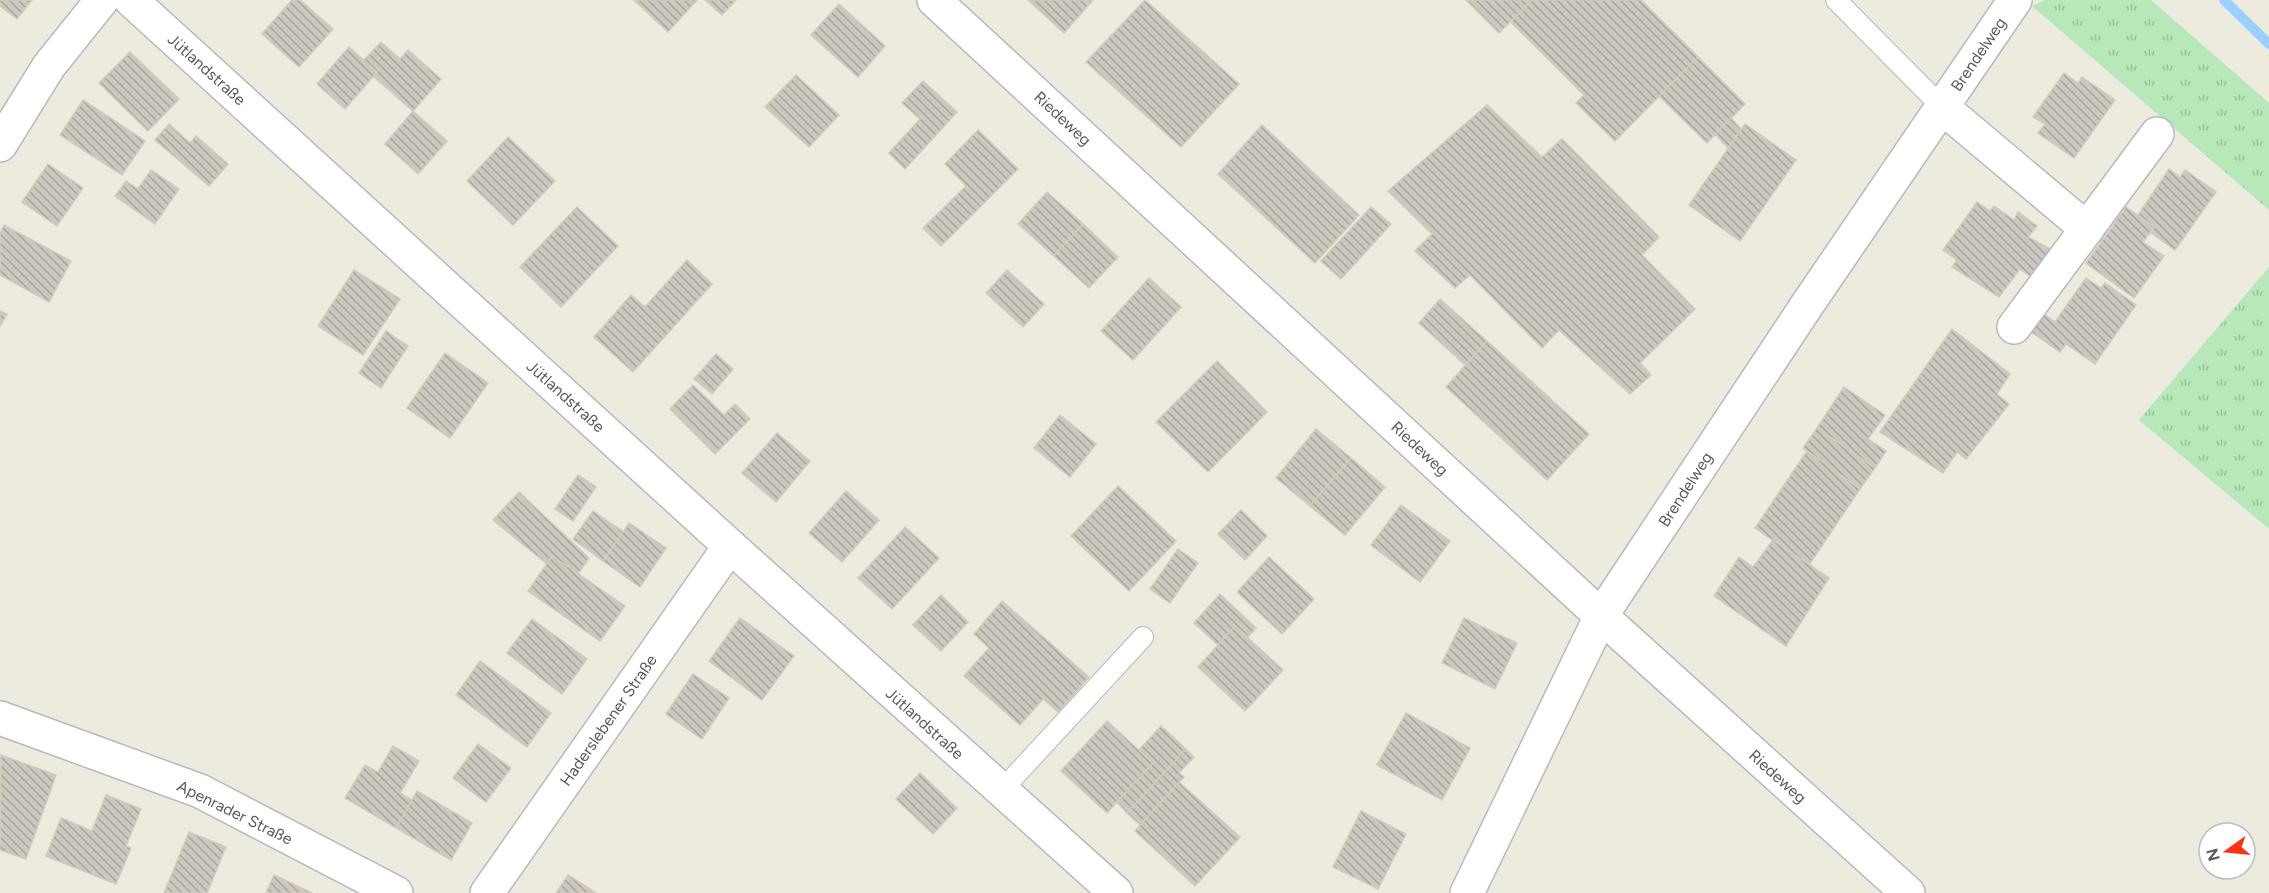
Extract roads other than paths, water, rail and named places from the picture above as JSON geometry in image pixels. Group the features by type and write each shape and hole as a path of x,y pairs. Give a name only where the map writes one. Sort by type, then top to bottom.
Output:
{"street":[{"path":"0,145 49,66 102,0"},
{"name":"Jütlandstraße","path":"131,0 730,546 1116,893"},
{"name":"Riedeweg","path":"934,0 1601,616 1908,893"},
{"name":"Brendelweg","path":"1467,893 1601,616 1807,305 2015,0"},
{"name":"Brendelweg","path":"1942,107 2087,229"},
{"path":"2014,327 2157,134"},
{"name":"Haderslebener Straße","path":"487,893 730,546"},
{"name":"Apenrader Straße","path":"0,718 200,791 396,893"}],"lane":[{"path":"1836,0 1942,107"},
{"path":"1001,791 1143,637"}],"waterway":[{"path":"2224,0 2269,44"}]}
